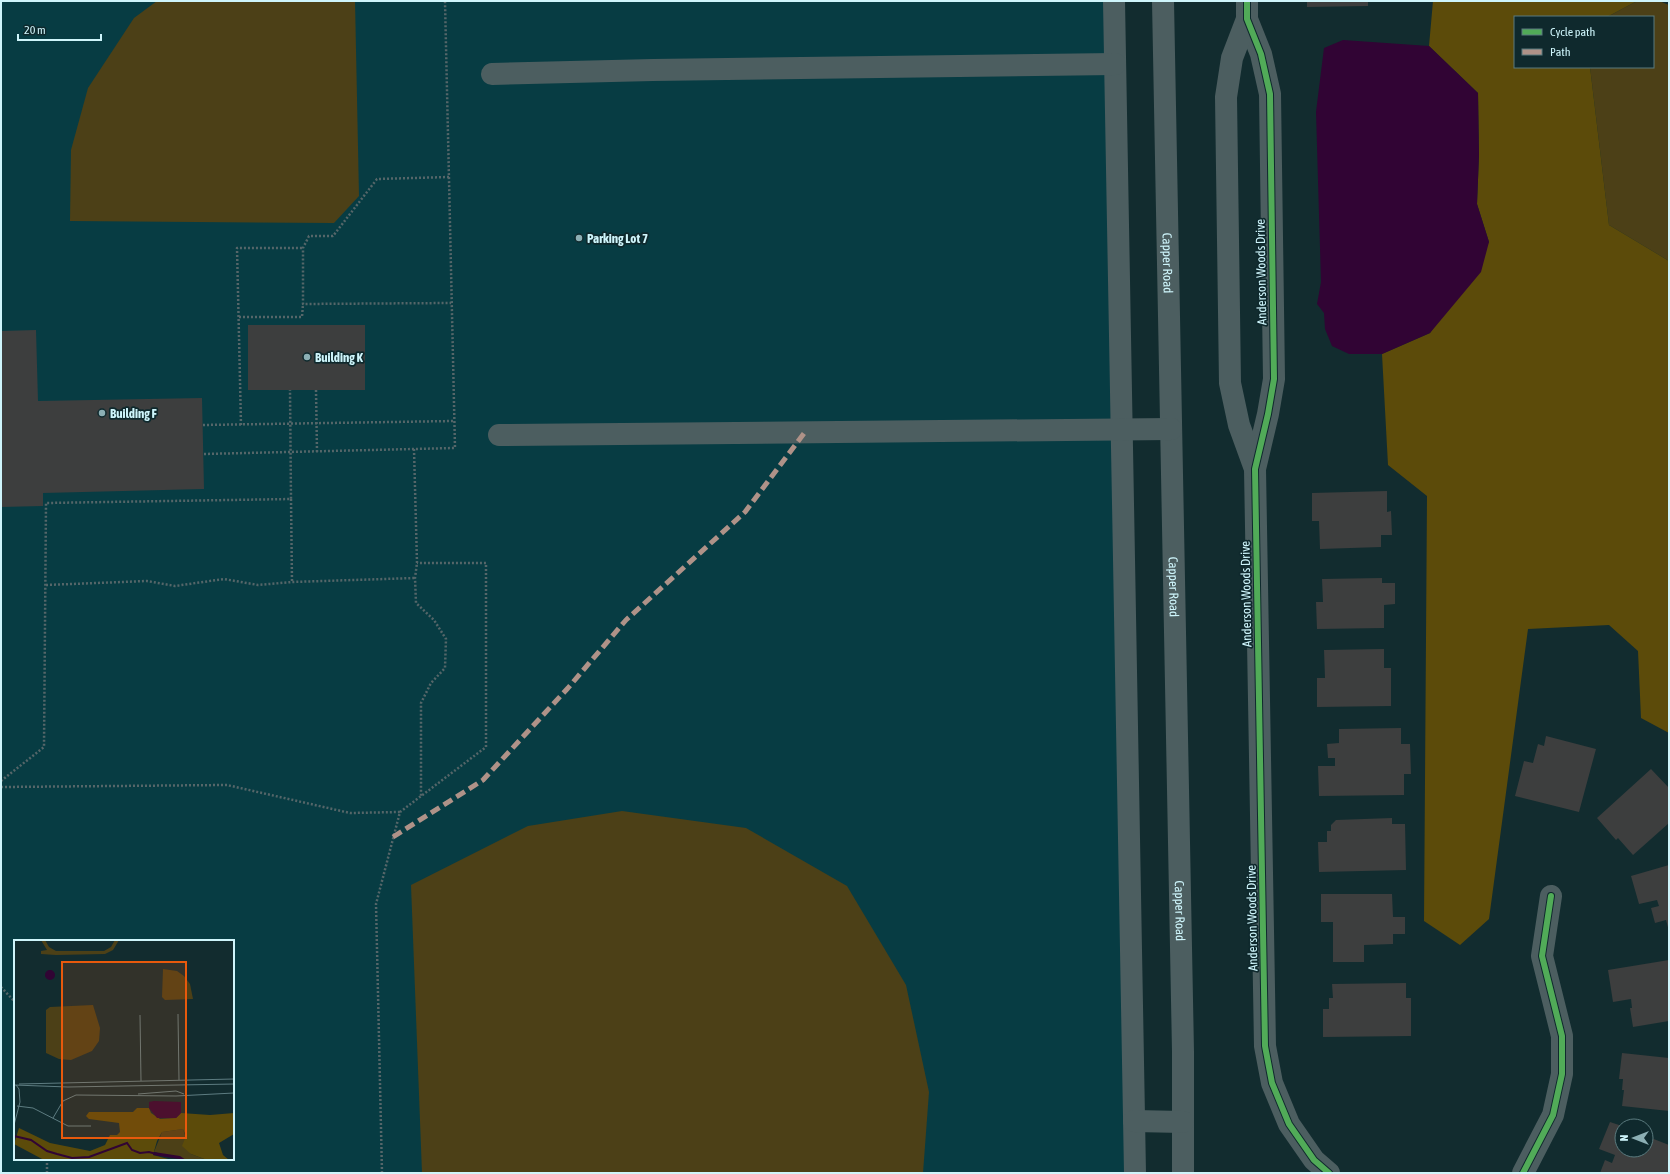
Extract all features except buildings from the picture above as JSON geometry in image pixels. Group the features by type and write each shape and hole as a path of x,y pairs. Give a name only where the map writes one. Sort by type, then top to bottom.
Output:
{"street":[{"path":"1114,1 1135,1173"},
{"name":"Capper Road","path":"1164,1 1183,1122 1182,1173"},
{"name":"Anderson Woods Drive","path":"1247,10 1232,58 1226,97 1230,382 1239,425 1255,469"},
{"name":"Anderson Woods Drive","path":"1247,10 1261,54 1270,94 1274,378 1268,414 1255,469 1265,1046 1272,1082 1289,1124 1314,1160 1329,1173"},
{"path":"492,74 653,70 1116,64"},
{"path":"499,435 1171,429"},
{"path":"1524,1173 1553,1115 1562,1074 1562,1036 1542,956 1551,896"},
{"path":"1134,1121 1183,1122"}],"path":[{"path":"204,454 455,448 445,1"},
{"path":"239,317 302,317 303,248 309,236 333,236 377,179 449,177"},
{"path":"241,424 238,248 303,248"},
{"path":"303,304 451,303"},
{"path":"290,390 292,582"},
{"path":"316,390 317,452"},
{"path":"203,425 454,421"},
{"path":"414,449 417,563 415,578 416,603 434,620 446,640 445,668 431,684 421,703 421,796"},
{"path":"1,781 44,747 46,503 291,499"},
{"path":"1,788 227,785 350,813 400,812 486,747 486,563 417,563"},
{"path":"46,585 147,581 175,586 224,579 258,585 292,582 415,578"},
{"path":"382,1173 376,904 400,812"},
{"path":"1,987 14,1001"},
{"path":"47,1160 47,1173"}],"shaded area":[{"path":"1,1 1113,1 1134,1173 1,1173"},
{"path":"157,1 355,1 359,196 334,223 70,221 71,150 88,88 134,18"},
{"path":"1433,1 1637,1 1609,16 1514,16 1514,68 1590,68 1609,225 1669,261 1669,733 1641,718 1638,651 1609,625 1528,629 1489,919 1460,945 1424,921 1427,496 1388,465 1382,354 1430,333 1489,242 1477,204 1479,155 1478,93 1429,46"},
{"path":"1637,1 1659,1 1669,5 1669,261 1609,225 1590,68 1654,68 1654,16 1609,16"},
{"path":"1343,40 1429,46 1478,93 1479,155 1477,204 1489,242 1481,272 1430,333 1382,354 1349,354 1332,346 1325,329 1324,313 1317,304 1321,282 1316,112 1324,48"},
{"path":"622,811 746,828 847,886 906,985 929,1092 923,1173 422,1173 411,885 528,826"}],"marked path":[{"path":"393,837 483,780 568,688 626,620 745,512 805,432"}],"cycle path":[{"path":"1247,1 1247,19 1261,54 1270,94 1274,379 1268,414 1255,469 1265,1046 1272,1083 1289,1124 1314,1160 1329,1173"},
{"path":"1523,1173 1553,1115 1562,1074 1562,1036 1542,956 1551,896"}],"place":[{"name":"Parking Lot 7","path":"579,238"},
{"name":"Building K","path":"307,357"},
{"name":"Building F","path":"102,413"}]}
